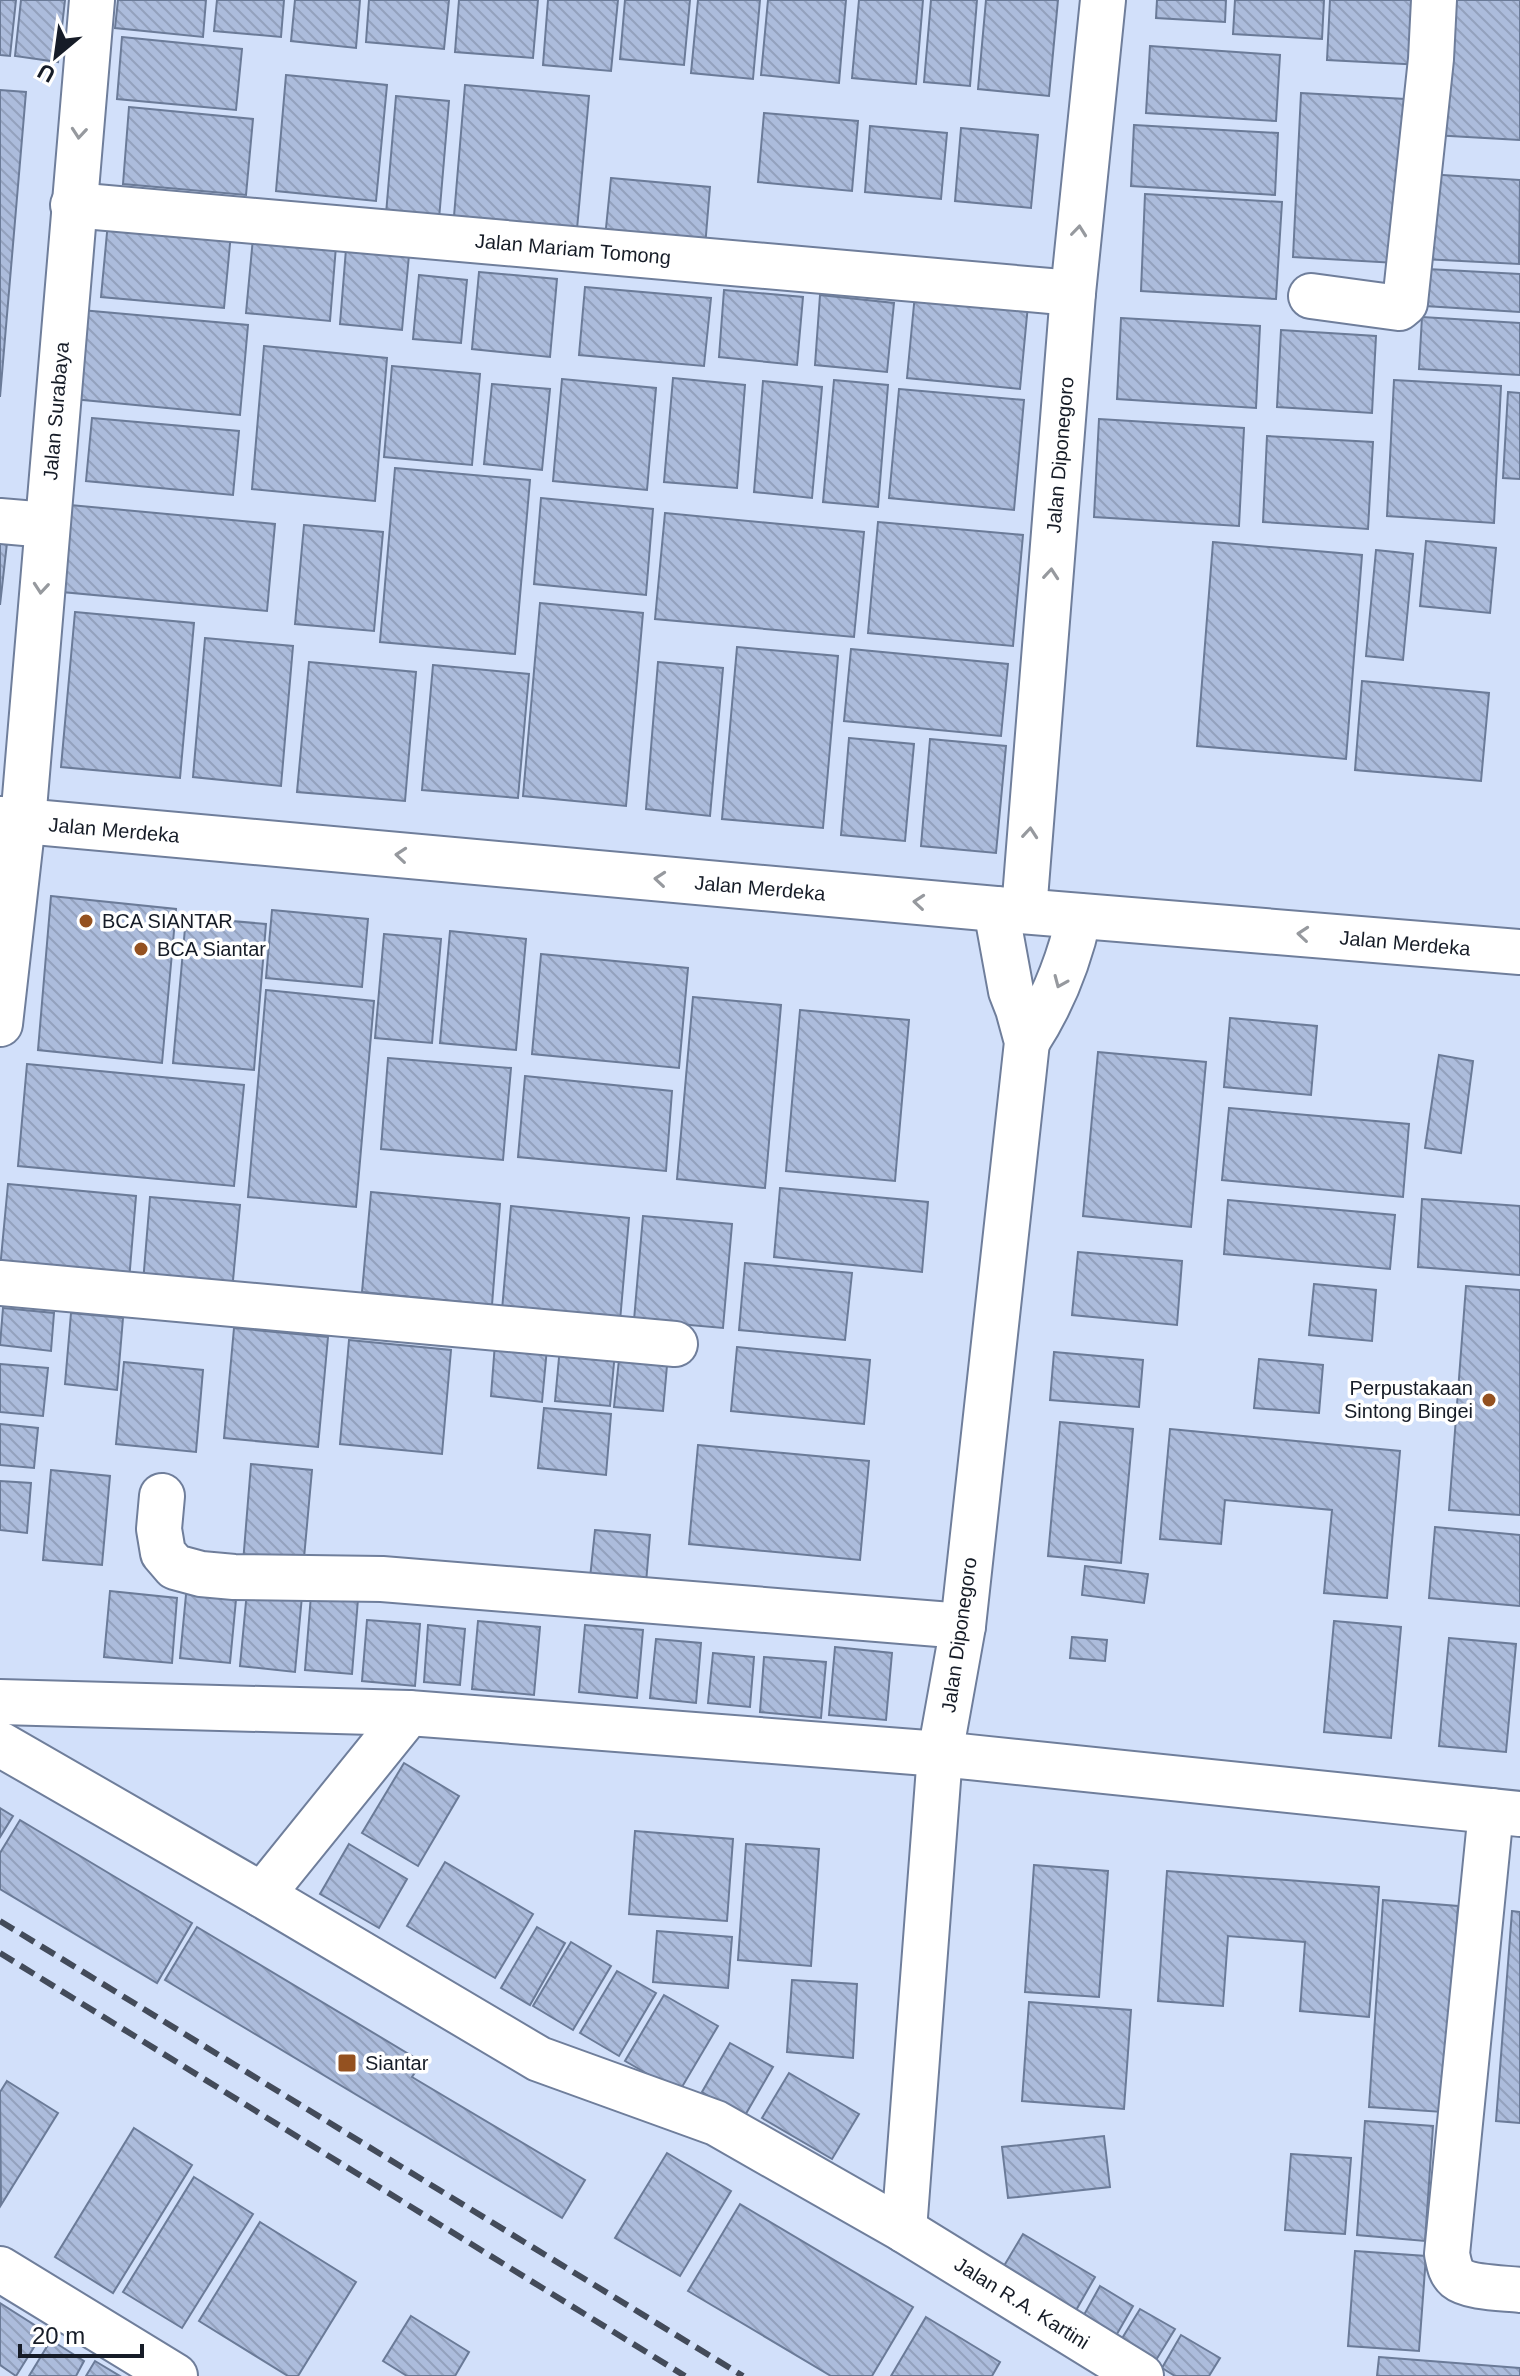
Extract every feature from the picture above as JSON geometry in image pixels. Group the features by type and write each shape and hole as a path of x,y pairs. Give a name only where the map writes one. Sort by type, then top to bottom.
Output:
{"street":[{"name":"Jalan Surabaya","path":"0,1024 11,820 47,525 92,0"},
{"name":"Jalan Diponegoro","path":"904,2230 940,1754 963,1626 1027,1042 1011,991 1010,910 1103,0"},
{"path":"1311,296 1399,308 1405,303 1431,59 1434,0"},
{"name":"Jalan Mariam Tomong","path":"73,205 1073,293"},
{"path":"0,521 47,525"},
{"name":"Jalan Merdeka","path":"11,820 1010,910 1520,952"},
{"name":"Jalan Diponegoro","path":"1027,1042 1059,984 1071,952 1079,916"},
{"path":"0,1283 675,1344"},
{"path":"162,1496 159,1529 163,1553 175,1567 201,1574 382,1579 963,1626"},
{"path":"0,1702 409,1713 940,1754 1505,1813 1447,2254 1450,2270 1458,2280 1520,2290"},
{"path":"262,1895 409,1713"},
{"name":"Jalan R.A. Kartini","path":"0,1744 539,2059 716,2123 904,2230 1141,2376"},
{"path":"0,2269 175,2376"}],"building":[{"path":"0,0 16,0 10,56 0,55"},
{"path":"21,0 65,0 58,62 15,56"},
{"path":"118,0 206,0 203,37 115,28"},
{"path":"217,0 284,0 281,37 214,31"},
{"path":"295,0 360,0 356,48 291,41"},
{"path":"369,0 449,0 444,49 366,42"},
{"path":"459,0 538,0 533,58 455,52"},
{"path":"548,0 618,0 611,71 543,65"},
{"path":"625,0 690,0 684,65 620,59"},
{"path":"698,0 760,0 753,79 691,73"},
{"path":"768,0 846,0 839,83 761,75"},
{"path":"859,0 923,0 916,84 852,78"},
{"path":"931,0 977,0 970,86 924,82"},
{"path":"986,0 1058,0 1049,96 978,89"},
{"path":"1157,0 1226,0 1225,22 1156,18"},
{"path":"1235,0 1324,0 1322,39 1233,34"},
{"path":"1330,0 1426,0 1423,65 1327,60"},
{"path":"1440,0 1520,0 1520,140 1433,135"},
{"path":"122,37 242,49 236,110 117,99"},
{"path":"1150,46 1280,55 1276,121 1146,113"},
{"path":"286,75 387,85 376,201 276,191"},
{"path":"465,85 589,96 576,240 453,228"},
{"path":"0,90 26,92 0,397"},
{"path":"1301,93 1405,99 1396,263 1293,257"},
{"path":"396,96 449,101 439,219 386,214"},
{"path":"129,107 253,119 246,195 123,184"},
{"path":"764,113 858,121 852,191 758,182"},
{"path":"1134,125 1278,133 1275,195 1131,186"},
{"path":"870,126 947,133 941,199 865,192"},
{"path":"961,128 1038,135 1031,208 955,201"},
{"path":"1427,174 1520,180 1519,264 1423,259"},
{"path":"611,178 710,187 705,247 605,238"},
{"path":"1145,194 1282,202 1276,299 1141,291"},
{"path":"108,222 231,233 224,308 101,297"},
{"path":"253,238 336,246 330,321 246,313"},
{"path":"346,249 409,255 402,330 340,324"},
{"path":"1427,269 1520,274 1520,312 1425,306"},
{"path":"479,272 557,279 550,357 472,349"},
{"path":"419,275 467,280 461,343 413,339"},
{"path":"585,287 711,298 704,366 579,355"},
{"path":"724,290 803,297 797,365 719,357"},
{"path":"915,294 1028,305 1020,389 907,378"},
{"path":"820,295 894,303 887,372 815,365"},
{"path":"81,310 248,325 240,415 73,399"},
{"path":"1422,317 1520,323 1520,375 1419,369"},
{"path":"1121,318 1260,326 1256,408 1117,399"},
{"path":"1281,330 1376,336 1372,413 1277,407"},
{"path":"264,346 387,358 375,501 252,489"},
{"path":"392,366 480,374 472,465 384,457"},
{"path":"673,378 745,385 737,488 664,482"},
{"path":"562,379 656,388 647,490 553,481"},
{"path":"834,380 888,385 878,507 823,502"},
{"path":"1394,380 1501,386 1494,523 1387,516"},
{"path":"763,381 822,387 812,498 754,492"},
{"path":"492,384 550,389 542,470 484,464"},
{"path":"899,389 1024,400 1014,510 889,498"},
{"path":"1508,392 1520,393 1520,479 1503,478"},
{"path":"92,418 239,431 233,495 86,481"},
{"path":"1099,419 1244,428 1239,526 1094,517"},
{"path":"1267,436 1373,442 1368,529 1263,522"},
{"path":"395,468 530,480 515,654 380,642"},
{"path":"541,498 653,509 646,595 534,584"},
{"path":"70,505 275,524 267,611 62,592"},
{"path":"665,513 864,532 854,637 655,619"},
{"path":"878,522 1023,535 1013,646 868,633"},
{"path":"304,525 383,532 374,631 295,624"},
{"path":"0,533 8,534 0,605"},
{"path":"1426,541 1496,548 1490,613 1420,606"},
{"path":"1213,542 1362,555 1346,759 1197,746"},
{"path":"1376,550 1413,554 1403,660 1366,656"},
{"path":"540,603 643,613 626,806 523,796"},
{"path":"75,612 194,623 180,778 61,767"},
{"path":"205,638 293,646 281,786 193,777"},
{"path":"737,647 838,656 823,828 722,819"},
{"path":"851,649 1008,664 1001,736 844,721"},
{"path":"309,662 416,672 405,801 297,792"},
{"path":"658,662 723,668 710,816 646,809"},
{"path":"433,665 529,674 518,798 422,790"},
{"path":"1362,681 1489,693 1481,781 1355,770"},
{"path":"849,738 914,744 905,841 841,835"},
{"path":"930,739 1006,746 996,853 921,846"},
{"path":"51,896 176,909 162,1063 38,1050"},
{"path":"272,910 368,919 362,987 266,978"},
{"path":"186,917 266,924 254,1070 173,1063"},
{"path":"450,931 526,939 516,1050 440,1043"},
{"path":"384,934 441,939 432,1043 375,1038"},
{"path":"541,954 688,968 679,1068 532,1054"},
{"path":"266,990 374,1001 356,1207 248,1197"},
{"path":"693,997 781,1005 765,1188 677,1179"},
{"path":"800,1010 909,1020 895,1181 786,1171"},
{"path":"1230,1018 1317,1026 1311,1095 1224,1087"},
{"path":"1098,1052 1206,1062 1191,1227 1083,1216"},
{"path":"1439,1055 1473,1061 1461,1153 1425,1148"},
{"path":"388,1058 511,1068 503,1160 381,1149"},
{"path":"27,1064 244,1085 234,1186 18,1166"},
{"path":"525,1076 672,1091 666,1171 518,1157"},
{"path":"1229,1108 1409,1124 1403,1197 1222,1180"},
{"path":"8,1184 136,1196 129,1281 0,1269"},
{"path":"780,1188 928,1202 922,1272 774,1257"},
{"path":"371,1192 500,1204 492,1305 362,1292"},
{"path":"150,1197 240,1205 232,1291 143,1283"},
{"path":"1422,1199 1520,1206 1520,1275 1418,1267"},
{"path":"1228,1200 1395,1215 1390,1269 1224,1254"},
{"path":"511,1206 629,1218 620,1321 502,1310"},
{"path":"643,1216 732,1224 723,1328 634,1320"},
{"path":"1078,1252 1182,1261 1177,1325 1072,1315"},
{"path":"745,1263 852,1273 845,1340 739,1330"},
{"path":"1314,1284 1376,1290 1372,1341 1309,1335"},
{"name":"Perpustakaan Sintong Bingei","path":"1466,1286 1520,1290 1520,1515 1449,1510"},
{"path":"3,1308 54,1313 51,1351 0,1345"},
{"path":"71,1313 123,1318 117,1390 65,1384"},
{"path":"234,1328 328,1337 318,1447 224,1438"},
{"path":"349,1340 451,1350 442,1454 340,1444"},
{"path":"495,1343 547,1348 542,1402 491,1396"},
{"path":"560,1347 615,1352 610,1406 555,1401"},
{"path":"737,1347 870,1360 864,1424 731,1411"},
{"path":"620,1350 668,1354 663,1411 614,1407"},
{"path":"1054,1352 1143,1360 1139,1407 1050,1400"},
{"path":"1259,1359 1323,1365 1319,1413 1254,1408"},
{"path":"124,1362 203,1370 196,1452 116,1444"},
{"path":"0,1364 48,1368 43,1416 0,1412"},
{"path":"544,1408 611,1414 606,1475 538,1468"},
{"path":"1060,1422 1133,1429 1121,1563 1048,1556"},
{"path":"0,1424 38,1428 34,1468 0,1465"},
{"path":"1170,1429 1400,1451 1387,1598 1324,1593 1332,1510 1225,1500 1221,1544 1160,1539"},
{"path":"698,1445 869,1461 860,1560 689,1544"},
{"path":"251,1464 312,1470 303,1569 243,1563"},
{"path":"51,1470 110,1476 102,1565 43,1560"},
{"path":"0,1481 31,1483 27,1533 0,1530"},
{"path":"1435,1527 1520,1535 1520,1606 1429,1598"},
{"path":"595,1530 650,1535 646,1583 590,1578"},
{"path":"1085,1566 1148,1574 1144,1603 1082,1595"},
{"path":"187,1584 237,1589 230,1663 180,1658"},
{"path":"110,1591 177,1598 172,1663 104,1657"},
{"path":"247,1591 302,1596 295,1672 240,1666"},
{"path":"311,1595 358,1599 352,1674 305,1670"},
{"path":"367,1620 420,1624 415,1686 362,1681"},
{"path":"478,1621 540,1627 534,1695 472,1689"},
{"path":"1334,1621 1401,1627 1391,1738 1324,1732"},
{"path":"428,1625 465,1629 460,1685 424,1682"},
{"path":"585,1625 643,1630 637,1698 579,1692"},
{"path":"1072,1637 1107,1640 1105,1661 1070,1658"},
{"path":"1449,1638 1516,1644 1506,1752 1439,1746"},
{"path":"656,1639 701,1643 696,1703 650,1698"},
{"path":"835,1647 892,1653 886,1720 829,1715"},
{"path":"713,1653 754,1657 750,1707 708,1703"},
{"path":"764,1657 826,1662 821,1718 760,1712"},
{"path":"404,1763 459,1796 418,1866 362,1833"},
{"path":"0,1808 13,1816 0,1837"},
{"path":"20,1820 192,1923 157,1983 0,1889 0,1853"},
{"path":"635,1831 733,1839 727,1921 629,1914"},
{"path":"349,1844 407,1879 379,1928 320,1894"},
{"path":"746,1844 819,1849 811,1966 738,1960"},
{"path":"445,1862 533,1914 495,1978 407,1926"},
{"path":"1034,1865 1108,1871 1099,1997 1025,1992"},
{"path":"1167,1871 1379,1887 1369,2017 1300,2011 1305,1942 1228,1936 1223,2006 1158,2001"},
{"path":"1383,1900 1458,1906 1443,2112 1369,2107"},
{"path":"1512,1911 1520,1912 1520,2123 1496,2121"},
{"path":"197,1927 422,2062 412,2077 585,2180 562,2218 165,1980"},
{"path":"537,1927 565,1943 530,2005 501,1988"},
{"path":"657,1931 732,1937 728,1988 653,1982"},
{"path":"571,1942 611,1966 573,2030 533,2006"},
{"path":"617,1971 656,1993 619,2056 580,2033"},
{"path":"792,1980 857,1984 853,2058 787,2052"},
{"path":"664,1995 718,2026 679,2092 625,2061"},
{"path":"1029,2002 1131,2010 1124,2109 1022,2101"},
{"path":"730,2043 773,2067 744,2117 702,2092"},
{"path":"789,2073 859,2114 832,2159 762,2118"},
{"path":"7,2081 58,2113 1,2205 0,2092"},
{"path":"1365,2121 1433,2126 1425,2241 1357,2235"},
{"path":"134,2128 192,2165 113,2293 55,2257"},
{"path":"1104,2136 1110,2187 1008,2198 1002,2147"},
{"path":"667,2153 731,2191 680,2276 615,2238"},
{"path":"1291,2154 1351,2158 1345,2234 1285,2230"},
{"path":"194,2177 253,2214 182,2328 123,2292"},
{"path":"740,2204 913,2307 872,2376 831,2376 688,2291"},
{"path":"260,2222 356,2282 298,2376 288,2376 199,2321"},
{"path":"1023,2234 1095,2277 1071,2319 998,2276"},
{"path":"1355,2251 1426,2256 1419,2351 1348,2346"},
{"path":"1100,2286 1133,2306 1113,2341 1080,2322"},
{"path":"0,2303 44,2331 16,2376 0,2365"},
{"path":"1140,2309 1175,2329 1153,2365 1118,2345"},
{"path":"411,2316 469,2352 455,2376 407,2376 383,2361"},
{"path":"926,2317 1000,2362 992,2376 891,2376"},
{"path":"1181,2335 1220,2358 1209,2376 1175,2376 1162,2368"},
{"path":"51,2340 84,2361 76,2376 29,2376"},
{"path":"1379,2357 1520,2368 1520,2376 1377,2376"},
{"path":"95,2361 120,2376 86,2376"}],"railway":[{"path":"0,1921 743,2376"},
{"path":"0,1953 685,2376"}],"place":[{"name":"BCA SIANTAR","path":"86,921"},
{"name":"BCA Siantar","path":"141,949"},
{"name":"Perpustakaan Sintong Bingei","path":"1489,1400"},
{"name":"Siantar","path":"347,2063"}]}
